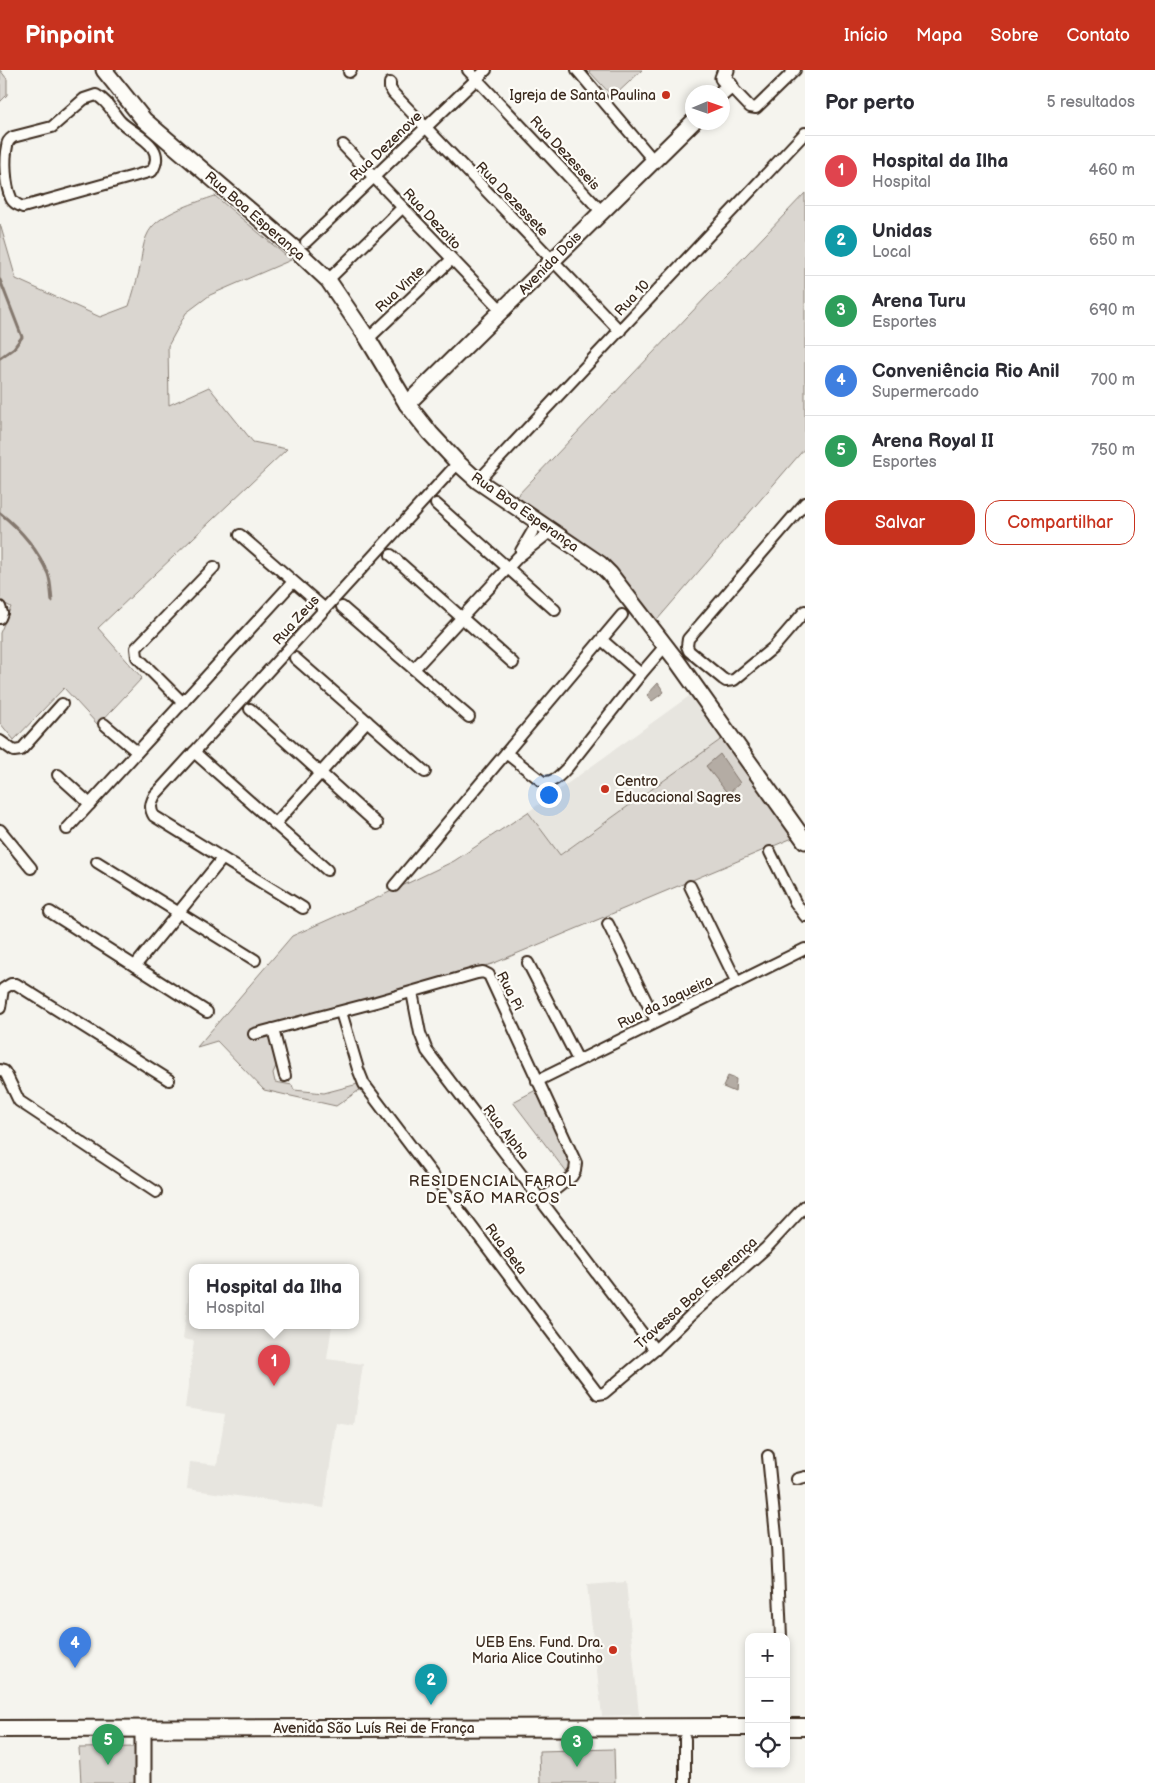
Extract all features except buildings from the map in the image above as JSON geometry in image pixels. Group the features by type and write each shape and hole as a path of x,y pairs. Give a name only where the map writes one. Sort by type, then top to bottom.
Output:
{"main road":[{"name":"Rua Boa Esperança","path":"104,70 140,122 295,249 328,280 368,338 407,404 430,433 458,463 478,481 600,564 610,574 676,661 805,841"},
{"name":"Avenida Dois","path":"407,404 685,130"},
{"name":"Avenida São Luís Rei de França","path":"0,1740 143,1734 745,1727"},
{"path":"790,1727 805,1727"},
{"name":"Avenida São Luís Rei de França","path":"0,1729 143,1734 745,1738"},
{"path":"143,1734 143,1783"},
{"path":"790,1738 805,1738"}],"street":[{"name":"Rua Dezesseis","path":"468,70 602,212"},
{"name":"Rua Dezenove","path":"306,242 486,70"},
{"path":"577,70 654,161"},
{"path":"723,79 753,108 759,107 795,70"},
{"name":"Rua Dezessete","path":"390,83 393,93 425,128 620,330"},
{"path":"96,95 104,99 120,121 150,144 155,156 156,165 152,171 23,207 15,204 11,199 6,176 7,145 13,136 52,127 84,98 96,95"},
{"name":"Rua 10","path":"478,481 805,133"},
{"name":"Rua Dezoito","path":"343,145 451,260 502,311"},
{"path":"328,280 402,208"},
{"name":"Rua Vinte","path":"368,338 451,260"},
{"name":"Rua Zeus","path":"222,859 154,816 150,809 155,795 458,463"},
{"path":"436,504 555,610"},
{"path":"804,504 688,640 688,650 726,680 734,680 774,647 805,611"},
{"path":"518,556 538,522"},
{"path":"414,669 518,556 551,531"},
{"path":"240,535 325,609"},
{"path":"391,556 513,663"},
{"path":"183,703 137,657 136,648 214,567"},
{"path":"67,829 294,582"},
{"path":"0,607 2,613 0,618"},
{"path":"342,607 469,717"},
{"path":"394,886 622,615"},
{"path":"602,640 641,674"},
{"path":"506,753 543,782 552,781 567,768 665,646"},
{"path":"676,661 688,650"},
{"path":"296,658 425,772"},
{"path":"0,741 3,745 14,751 21,750 62,704"},
{"path":"250,709 377,824"},
{"path":"275,824 366,721"},
{"path":"104,724 137,752"},
{"path":"194,752 327,870"},
{"path":"58,774 90,804"},
{"path":"0,830 31,868"},
{"path":"770,852 795,902 805,916"},
{"path":"135,966 222,859 303,908"},
{"path":"98,862 255,960"},
{"path":"690,886 737,983"},
{"path":"50,912 207,1012"},
{"path":"608,924 656,1021"},
{"name":"Rua da Jaqueira","path":"537,1081 805,949"},
{"path":"528,963 578,1060"},
{"name":"Rua Pi","path":"254,1034 342,1012 477,973 486,973 489,975 576,1167 572,1176 542,1200"},
{"path":"0,1008 3,989 11,984 16,984 169,1080"},
{"name":"Rua Alpha","path":"412,992 420,1033 427,1051 655,1350"},
{"name":"Rua Beta","path":"342,1012 358,1069 369,1091 598,1394 601,1394"},
{"path":"273,1029 285,1076"},
{"path":"0,1070 4,1071 19,1101 156,1192"},
{"name":"Travessa Boa Esperança","path":"601,1394 655,1350 694,1312 766,1248 805,1206"},
{"path":"768,1456 777,1546 781,1633"},
{"path":"685,1739 685,1783"}],"shaded area":[{"path":"0,70 7,79 7,95 0,102"},
{"path":"588,70 642,70 613,97"},
{"path":"805,193 805,448 657,620 606,559 515,498"},
{"path":"215,196 291,260 210,295 186,313 168,346 169,405 209,387 253,442 287,449 98,628 142,678 98,725 64,688 14,740 0,723 0,633 11,607 0,601 0,224 16,279 100,317 129,306 139,272 144,243 152,227 173,212"},
{"path":"658,683 664,692 652,701 647,695"},
{"name":"Centro Educacional Sagres","path":"692,694 723,738 559,855 528,812"},
{"path":"723,738 795,837 492,964 267,1027 277,1064 273,1073 275,1082 292,1085 294,1090 324,1093 358,1084 361,1089 336,1106 264,1090 217,1041 197,1047 292,936 454,861 528,812 560,855"},
{"path":"720,754 740,783 728,794 706,766"},
{"path":"728,1076 736,1079 735,1092 723,1087"},
{"path":"536,1090 573,1166 573,1170 567,1173 513,1102"},
{"path":"189,1292 189,1329 331,1329 327,1359 363,1364 354,1426 336,1423 324,1508 187,1489 190,1462 217,1465 225,1414 185,1408 194,1341 183,1339"},
{"name":"UEB Ens. Fund. Dra. Maria Alice Coutinho","path":"626,1582 639,1715 602,1716 587,1585"},
{"path":"136,1747 135,1783 81,1783 79,1748"},
{"path":"614,1749 615,1783 540,1783 539,1751"}],"waterway":[{"path":"0,280 22,337 14,348 0,358"},
{"path":"0,513 15,526 34,548 49,577 52,601"}],"place":[{"name":"Igreja de Santa Paulina","path":"666,95"},
{"name":"Centro Educacional Sagres","path":"605,789"},
{"name":"Hospital da Ilha","path":"274,1386"},
{"name":"UEB Ens. Fund. Dra. Maria Alice Coutinho","path":"613,1650"},
{"name":"Conveniência Rio Anil","path":"75,1668"},
{"name":"Unidas","path":"431,1705"},
{"name":"Arena Royal II","path":"108,1765"},
{"name":"Arena Turu","path":"577,1767"}],"district":[{"name":"RESIDENCIAL FAROL DE SÃO MARCOS","path":"493,1190"}]}
